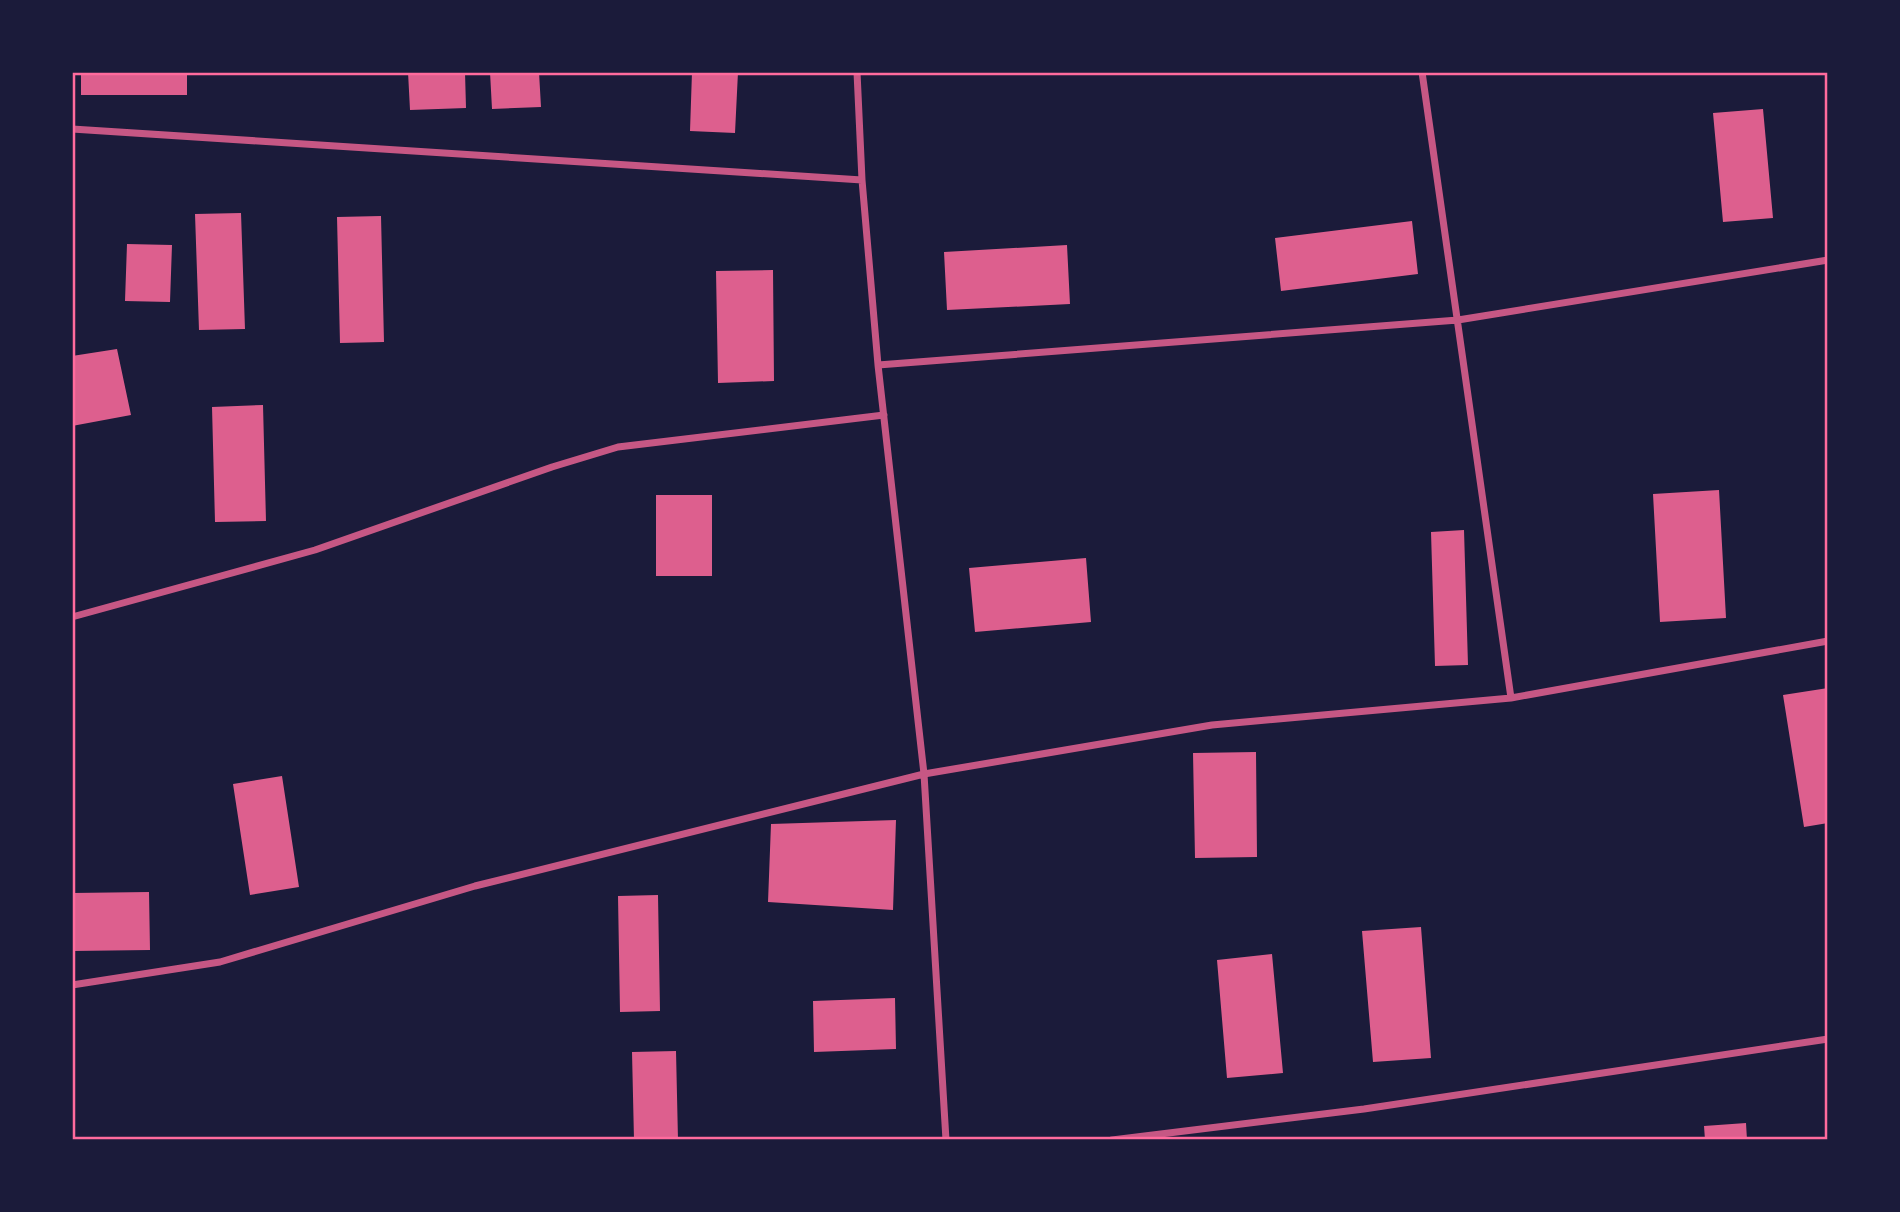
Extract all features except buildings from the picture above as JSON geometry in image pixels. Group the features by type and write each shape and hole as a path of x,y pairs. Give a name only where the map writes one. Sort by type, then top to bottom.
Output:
{"street":[{"path":"858,72 862,180 877,365 924,774 946,1140"},
{"path":"1422,72 1511,698"},
{"path":"72,129 862,180"},
{"path":"877,365 1458,320 1828,260"},
{"path":"72,617 316,550 552,467 618,447 884,415"},
{"path":"72,985 220,962 475,886 924,774 1212,725 1511,698 1828,640"},
{"path":"1112,1140 1364,1109 1828,1039"}]}
